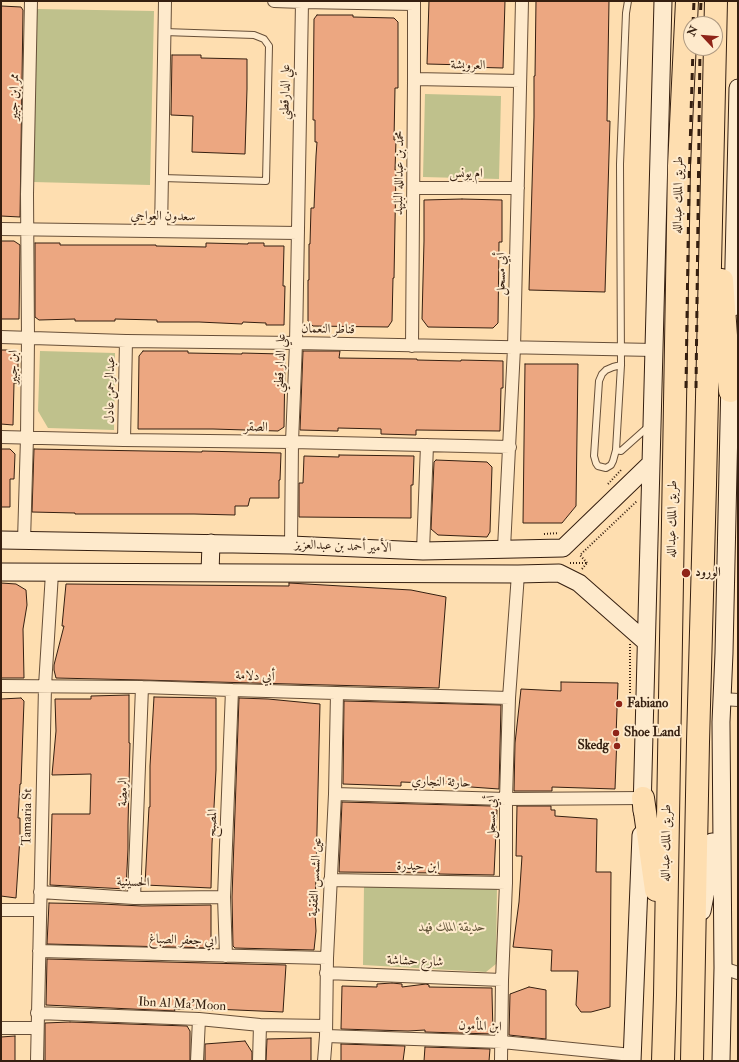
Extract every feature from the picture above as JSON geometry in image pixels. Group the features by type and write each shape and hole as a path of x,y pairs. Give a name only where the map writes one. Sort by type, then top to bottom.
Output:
{"highway":[{"name":"طريق الملك عبدالله","path":"663,1061 679,166 686,1"},
{"path":"692,1061 698,742 706,469 716,1"},
{"path":"712,158 721,203 722,278 730,391"},
{"path":"643,798 658,901 665,995"}],"main road":[{"path":"632,1058 643,798 638,642 651,463 663,1"},
{"path":"695,953 710,870 721,722 730,700 724,653 733,493 730,391 736,249 738,88"},
{"path":"655,320 679,166"},
{"name":"الأمير أحمد بن عبدالعزيز","path":"1,540 291,545 423,551 504,548 563,548 651,463"},
{"path":"210,573 211,543"},
{"name":"الأمير أحمد بن عبدالعزيز","path":"1,572 559,573 579,583 638,642"},
{"path":"724,653 738,640"},
{"path":"720,1061 730,971 721,722"}],"street":[{"name":"ممر ابن جبير","path":"27,194 31,1"},
{"path":"161,231 165,1"},
{"path":"274,1 414,2"},
{"name":"أبي مسحل","path":"504,548 514,348 522,1"},
{"name":"علي الدارقطني","path":"298,181 302,2"},
{"name":"محمد بن عبدالله البليهد","path":"412,346 414,2"},
{"name":"العرويشة","path":"414,79 520,81"},
{"name":"علي الدار قطني","path":"291,545 298,181"},
{"name":"ام يونس","path":"414,188 518,188"},
{"name":"ابن جبير","path":"24,541 28,338 27,194"},
{"name":"سعدون العواجي","path":"1,229 298,233"},
{"name":"قناطر النعمان","path":"1,338 654,350"},
{"name":"عبدالرحمن عادل","path":"124,440 126,341"},
{"name":"الصقر","path":"1,437 510,447"},
{"path":"423,551 427,445"},
{"name":"Tamaria St","path":"37,1061 45,686 52,573"},
{"name":"أبي مسحل","path":"501,1061 509,698 518,574"},
{"name":"أبي دلامة","path":"1,686 142,687 509,698"},
{"name":"الرمضة","path":"134,898 142,687"},
{"name":"المصبح","path":"226,956 224,898 232,690"},
{"name":"عين الشمس الثقفية","path":"324,1061 337,693"},
{"name":"حارثة النجاري","path":"334,794 506,799 643,798"},
{"name":"ابن حيدرة","path":"330,880 506,882"},
{"name":"الحسينية","path":"40,892 134,898 224,898"},
{"path":"1,910 40,910"},
{"name":"ابي جعفر الصباغ","path":"39,951 327,958"},
{"name":"شارع حشاشة","path":"326,973 502,980"},
{"name":"Ibn Al Ma'Moon","path":"37,1014 199,1019 326,1031"},
{"path":"197,1061 199,1019"},
{"path":"259,1061 260,1025"},
{"path":"1,1028 37,1028"},
{"name":"ابن المأمون","path":"326,1031 502,1042 632,1058"}],"lane":[{"path":"621,365 606,370 602,374 599,381 594,456 598,466 606,468 611,465 616,450 621,365 620,164 626,13 628,1"},
{"path":"162,178 266,181 269,46 264,39 254,35 164,32"},
{"path":"616,450 621,451 651,424"}],"path":[{"path":"613,461 624,474"},
{"path":"606,487 621,470"},
{"path":"566,562 587,563 580,555 640,498"},
{"path":"542,534 565,532"},
{"path":"630,705 638,642"}],"green space":[{"path":"37,9 154,11 150,185 33,182"},
{"path":"425,94 501,96 499,179 423,177"},
{"path":"40,351 115,353 114,430 48,428 38,411"},
{"name":"حديقة الملك فهد","path":"364,885 497,886 496,964 486,972 363,965"}],"building":[{"path":"429,1 505,1 503,68 427,64"},
{"path":"536,1 609,1 607,121 610,121 605,292 529,290"},
{"path":"1,6 21,7 23,10 20,217 1,216"},
{"path":"317,15 353,15 353,17 394,18 398,22 398,88 395,88 394,140 396,140 396,170 394,278 392,321 388,327 313,326 308,321 309,244 311,208 314,208 317,142 315,142 315,120 313,120 314,19"},
{"path":"172,55 201,55 201,58 247,59 245,154 192,152 193,116 171,115"},
{"path":"424,200 502,200 502,242 499,242 498,323 493,328 428,327 422,319"},
{"path":"1,241 14,241 20,245 19,319 1,319"},
{"path":"35,243 60,243 60,245 156,245 206,247 206,243 264,243 264,246 284,246 284,325 266,325 266,323 243,322 242,324 157,322 157,320 115,319 115,321 75,321 75,319 39,320 35,317"},
{"path":"1,350 14,350 18,355 18,383 14,383 13,425 1,424"},
{"path":"143,351 281,354 285,358 284,427 278,431 138,429 139,356"},
{"path":"303,351 340,351 339,358 503,361 500,431 416,430 416,435 381,434 381,429 338,428 338,431 300,430"},
{"path":"525,364 578,364 576,506 562,523 523,523"},
{"path":"1,449 10,449 15,454 14,479 10,479 10,507 1,507"},
{"path":"34,449 281,453 279,498 250,498 248,506 235,506 235,515 75,514 32,512"},
{"path":"339,455 414,456 413,485 411,485 411,518 299,517 299,483 303,483 304,456 339,457"},
{"path":"436,460 487,462 492,467 490,532 487,537 438,535 431,529 434,462"},
{"path":"1,583 16,584 26,590 27,605 23,629 24,678 1,678"},
{"path":"289,583 411,590 446,597 439,688 56,678 54,665 64,626 62,626 66,584 289,586"},
{"path":"561,682 618,683 615,789 552,787 552,791 514,791 515,743 521,689 561,691"},
{"path":"129,695 130,743 126,889 50,885 52,814 90,814 91,774 52,775 56,731 55,699 91,699 91,696"},
{"path":"154,697 216,698 216,770 211,888 145,885 150,807 150,766"},
{"path":"21,698 24,701 21,784 18,818 20,818 20,837 16,898 1,896 1,699"},
{"path":"239,698 320,704 315,914 316,931 314,950 235,948 233,946 232,897"},
{"path":"344,701 501,705 499,789 457,786 457,784 401,782 401,786 343,784"},
{"path":"342,802 492,806 497,810 494,875 339,872"},
{"path":"517,806 551,806 551,810 555,810 555,816 597,819 596,872 611,872 610,1007 591,1012 581,1012 576,1005 578,971 551,971 552,950 513,947 519,902 522,856 516,856"},
{"path":"49,903 142,906 211,905 211,948 47,944"},
{"path":"47,959 286,965 283,1012 213,1009 174,1009 175,1011 46,1005"},
{"path":"377,984 402,984 402,987 426,984 429,985 429,987 492,988 493,1034 425,1032 425,1030 408,1031 341,1029 342,986 377,987"},
{"path":"529,987 546,990 546,1039 509,1035 510,994"},
{"path":"70,1022 187,1026 190,1031 190,1061 45,1061 45,1023"},
{"path":"15,1036 15,1061 1,1061 1,1037"},
{"path":"311,1038 311,1061 266,1061 267,1039"},
{"path":"245,1041 252,1052 252,1061 205,1061 205,1044"},
{"path":"341,1044 405,1046 403,1061 341,1061"},
{"path":"425,1047 490,1049 489,1061 424,1061"}],"railway":[{"path":"693,16 694,1"},
{"path":"700,16 701,1"},
{"path":"686,388 693,56"},
{"path":"696,388 700,56"}],"place":[{"name":"الورود","path":"686,573"},
{"name":"Fabiano","path":"619,704"},
{"name":"Shoe Land","path":"616,733"},
{"name":"Skedg","path":"617,746"}]}
